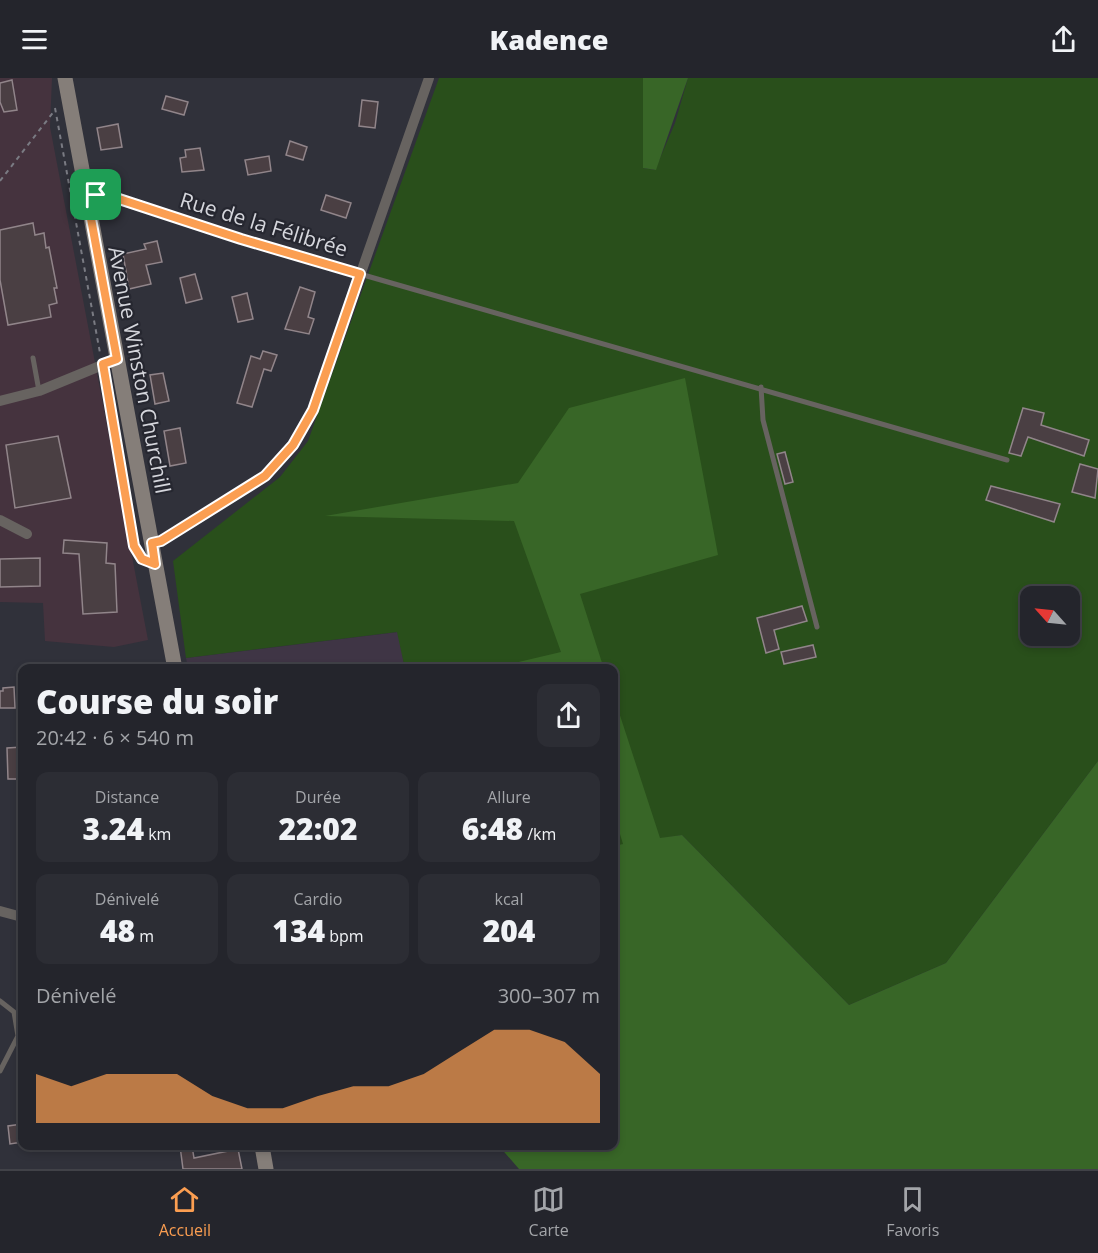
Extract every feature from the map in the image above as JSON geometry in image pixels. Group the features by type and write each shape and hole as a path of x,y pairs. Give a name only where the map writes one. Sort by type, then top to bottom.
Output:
{"main road":[{"name":"Avenue Winston Churchill","path":"65,78 87,197 110,361 152,543 174,664"},
{"path":"262,1150 266,1169"}],"street":[{"path":"152,543 161,541 265,476 293,445 313,410 429,78"},
{"name":"Rue de la Félibrée","path":"87,197 113,197 241,239 360,274"},
{"path":"0,401 39,392 110,361"},
{"path":"0,520 27,534"},
{"path":"0,911 18,916"}],"lane":[{"path":"360,274 761,387 1007,460"},
{"path":"33,358 39,392"},
{"path":"761,387 763,420 817,627"},
{"path":"0,1001 14,1012 18,1036 0,1071"}],"path":[{"path":"56,102 55,109 110,361 134,546 142,559 155,564"},
{"path":"0,181 55,109"}],"shaded area":[{"path":"0,78 52,78 50,127 148,640 114,647 45,641 43,603 0,602"},
{"path":"398,632 404,664 187,664 186,658"}],"green space":[{"path":"439,78 643,78 643,168 655,170 675,123 688,78 1098,78 1098,761 946,963 849,1005 682,835 618,845 618,664 404,664 397,632 186,658 173,561 280,477 308,441"},
{"path":"643,78 688,78 656,170 643,168"},
{"path":"685,378 718,555 580,594 602,664 510,664 561,652 514,521 325,516 518,483 569,408"},
{"path":"618,709 660,838 682,835 849,1005 946,963 1098,761 1098,1169 519,1169 502,1150 618,1150 618,845 623,844 618,827"}],"building":[{"path":"12,80 17,110 4,112 0,102 0,83"},
{"path":"166,96 188,102 184,115 162,109"},
{"path":"362,100 378,102 375,128 359,126"},
{"path":"118,124 122,147 101,150 97,128"},
{"path":"290,141 307,147 303,160 286,155"},
{"path":"200,148 204,170 182,172 180,158 186,157 185,150"},
{"path":"269,156 271,171 248,175 245,160"},
{"path":"326,195 351,203 346,218 321,210"},
{"path":"33,223 35,235 44,233 46,248 49,247 57,288 54,288 57,303 49,305 51,317 8,325 0,280 0,230"},
{"path":"157,241 162,262 146,265 151,284 129,289 123,254 146,249 144,244"},
{"path":"195,274 202,299 186,303 180,278"},
{"path":"300,287 315,292 308,317 314,319 309,334 285,329"},
{"path":"247,293 253,319 238,322 232,297"},
{"path":"263,351 277,355 271,371 264,369 252,407 237,403 251,356 260,359"},
{"path":"163,373 169,401 155,404 150,375"},
{"path":"1023,408 1044,413 1041,425 1089,440 1084,456 1028,437 1021,456 1009,453"},
{"path":"180,428 186,463 170,466 164,431"},
{"path":"58,436 71,498 15,508 6,445"},
{"path":"785,452 793,482 785,484 777,454"},
{"path":"1080,464 1098,469 1095,498 1072,492"},
{"path":"991,486 1060,504 1054,522 986,500"},
{"path":"64,540 107,543 106,563 115,564 117,612 83,614 79,554 63,553"},
{"path":"40,558 40,586 0,587 0,559"},
{"path":"802,606 807,621 774,630 779,649 766,653 757,618"},
{"path":"813,645 816,657 784,664 781,652"},
{"path":"14,687 15,708 0,708 0,691 3,691 3,688"},
{"path":"18,747 18,779 8,779 7,748"},
{"path":"18,1125 18,1143 10,1144 8,1126"},
{"path":"181,1150 193,1150 194,1158 238,1150 242,1169 183,1169"}],"route":[{"path":"96,195 113,197 304,259 360,274 313,410 293,445 265,476 161,541 152,543 155,564 142,559 134,546 103,364 117,359 87,197 96,195"}]}
